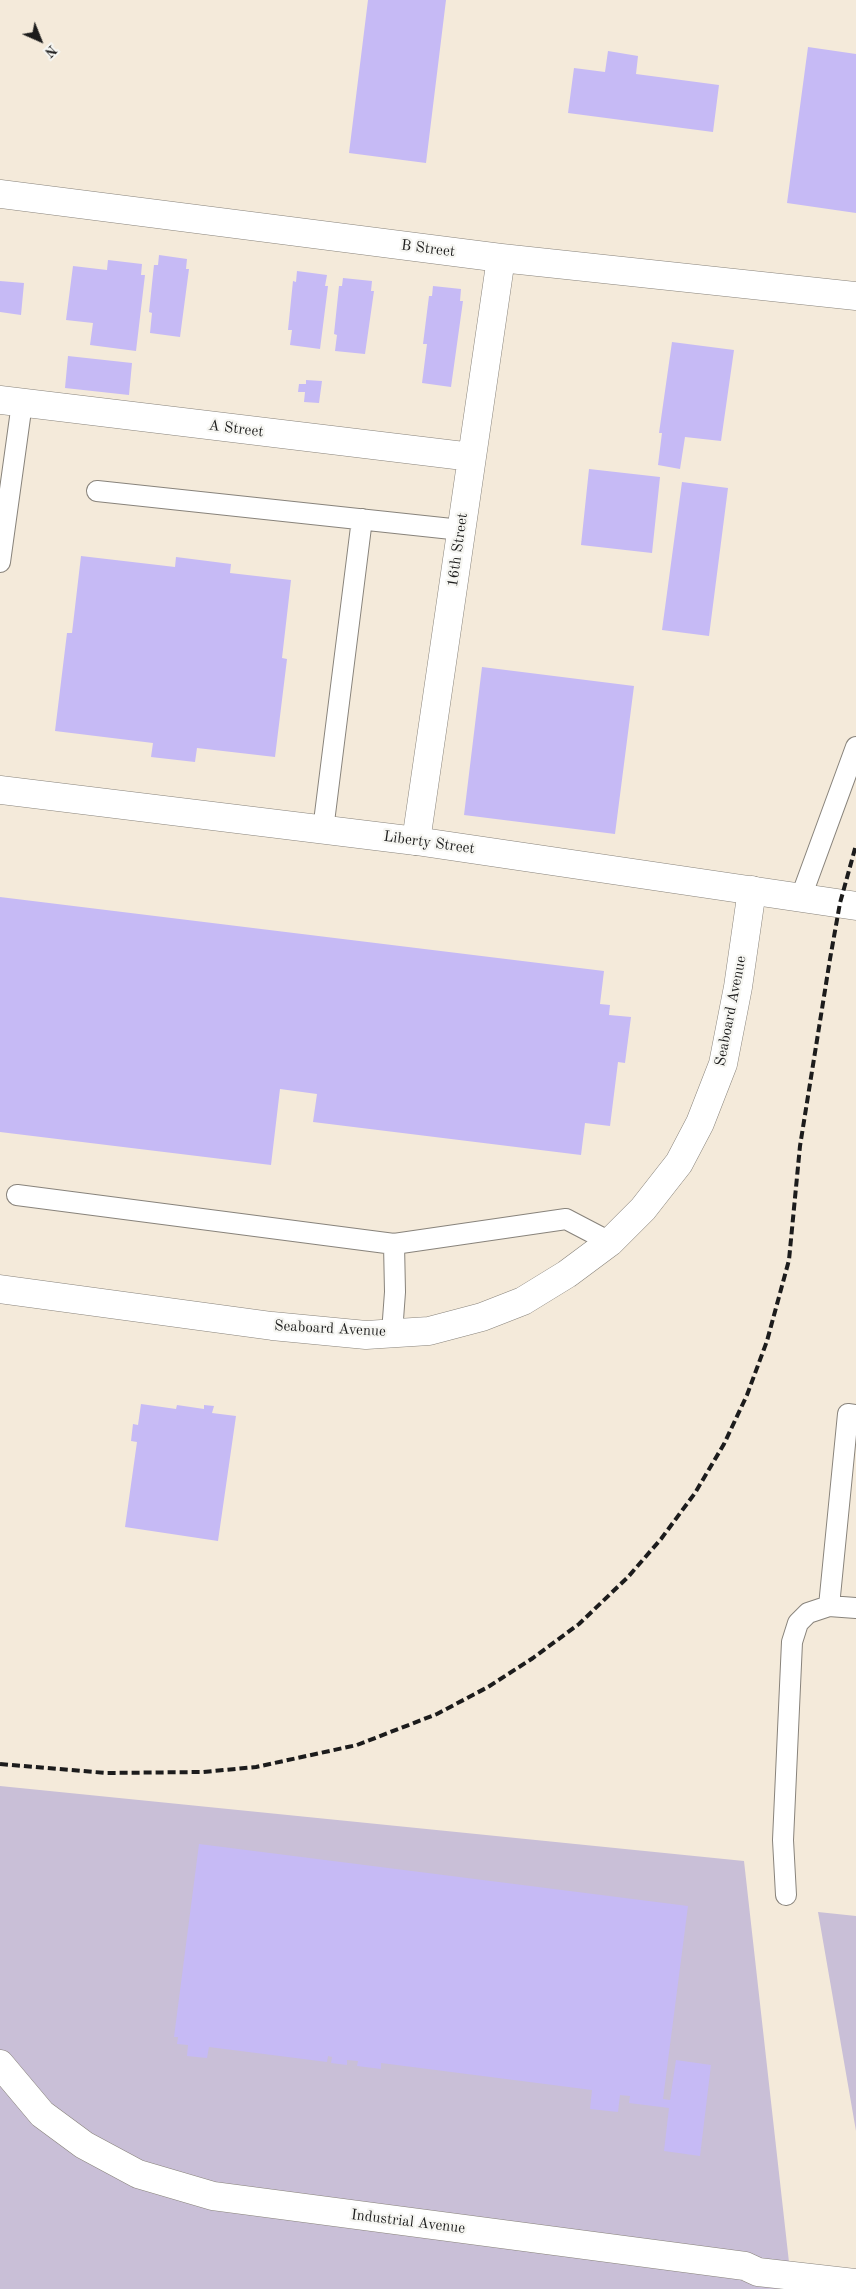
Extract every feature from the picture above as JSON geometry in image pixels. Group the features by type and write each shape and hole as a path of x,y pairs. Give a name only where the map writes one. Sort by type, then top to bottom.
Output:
{"street":[{"name":"B Street","path":"0,194 501,258 856,296"},
{"name":"16th Street","path":"416,841 501,258"},
{"name":"A Street","path":"11,401 472,457"},
{"name":"Liberty Street","path":"0,790 416,841 856,906"},
{"name":"Seaboard Avenue","path":"0,1289 272,1326 366,1334 429,1331 482,1317 523,1301 567,1274 610,1242 643,1209 679,1163 700,1123 723,1064 738,987 752,890"},
{"name":"Industrial Avenue","path":"0,2064 42,2114 84,2145 138,2174 213,2196 745,2266 758,2280 856,2283"}],"lane":[{"path":"0,562 11,401"},
{"path":"97,491 461,530"},
{"path":"322,830 362,519"},
{"path":"801,897 856,747"},
{"path":"17,1195 394,1244 566,1218 610,1242"},
{"path":"392,1333 395,1292 394,1244"},
{"path":"829,1606 848,1414 856,1415"},
{"path":"786,1895 783,1840 792,1642 798,1623 808,1613 829,1606 856,1608"}],"shaded area":[{"path":"0,1786 744,1861 792,2289 0,2289"},
{"path":"818,1912 856,1916 856,2131"}],"building":[{"path":"368,0 446,0 426,163 349,153"},
{"path":"808,47 856,54 856,213 787,203"},
{"path":"608,51 638,56 636,74 719,85 713,132 568,113 574,68 605,72"},
{"path":"159,255 187,259 186,269 189,269 180,337 150,333 152,313 149,312 154,265 158,265"},
{"path":"108,260 142,264 141,275 145,275 136,351 90,345 93,323 66,320 73,266 107,270"},
{"path":"297,271 327,275 325,286 328,286 320,349 290,345 292,330 288,330 293,281 296,282"},
{"path":"343,278 372,281 371,291 374,291 365,354 335,351 337,335 334,334 339,286 342,286"},
{"path":"0,281 24,283 21,315 0,312"},
{"path":"433,286 461,289 460,301 463,301 451,387 422,383 427,344 423,344 429,296 432,296"},
{"path":"672,342 734,350 721,441 685,437 680,469 658,465 662,433 659,433"},
{"path":"68,356 132,363 129,395 65,388"},
{"path":"306,380 322,381 319,403 304,402 305,392 298,392 299,384 306,384"},
{"path":"589,469 660,477 652,553 581,545"},
{"path":"682,482 728,488 709,636 662,630"},
{"path":"81,556 175,567 176,557 231,564 230,573 291,580 282,658 287,659 275,757 197,748 195,762 151,757 153,743 55,731 67,633 72,633"},
{"path":"482,667 634,686 615,834 464,815"},
{"path":"0,897 604,971 600,1004 610,1005 609,1015 631,1017 625,1063 618,1062 610,1126 585,1123 581,1155 313,1122 317,1094 280,1089 271,1165 0,1132"},
{"path":"141,1404 176,1409 177,1405 204,1409 204,1405 214,1406 212,1413 236,1416 218,1541 125,1527 137,1442 131,1441 133,1424 138,1425"},
{"path":"199,1844 688,1906 663,2099 670,2100 676,2060 711,2065 700,2156 664,2151 669,2108 629,2103 630,2096 620,2095 618,2112 590,2109 592,2090 381,2063 381,2069 357,2066 358,2061 347,2060 347,2065 331,2063 332,2057 328,2056 327,2062 209,2047 207,2058 187,2056 188,2045 177,2044 178,2037 174,2037"}],"railway":[{"path":"0,1764 106,1773 203,1772 256,1767 357,1745 437,1714 488,1687 533,1658 579,1624 628,1577 661,1539 695,1493 724,1444 747,1395 767,1341 789,1260 800,1146 830,959 840,903 856,845"}]}
